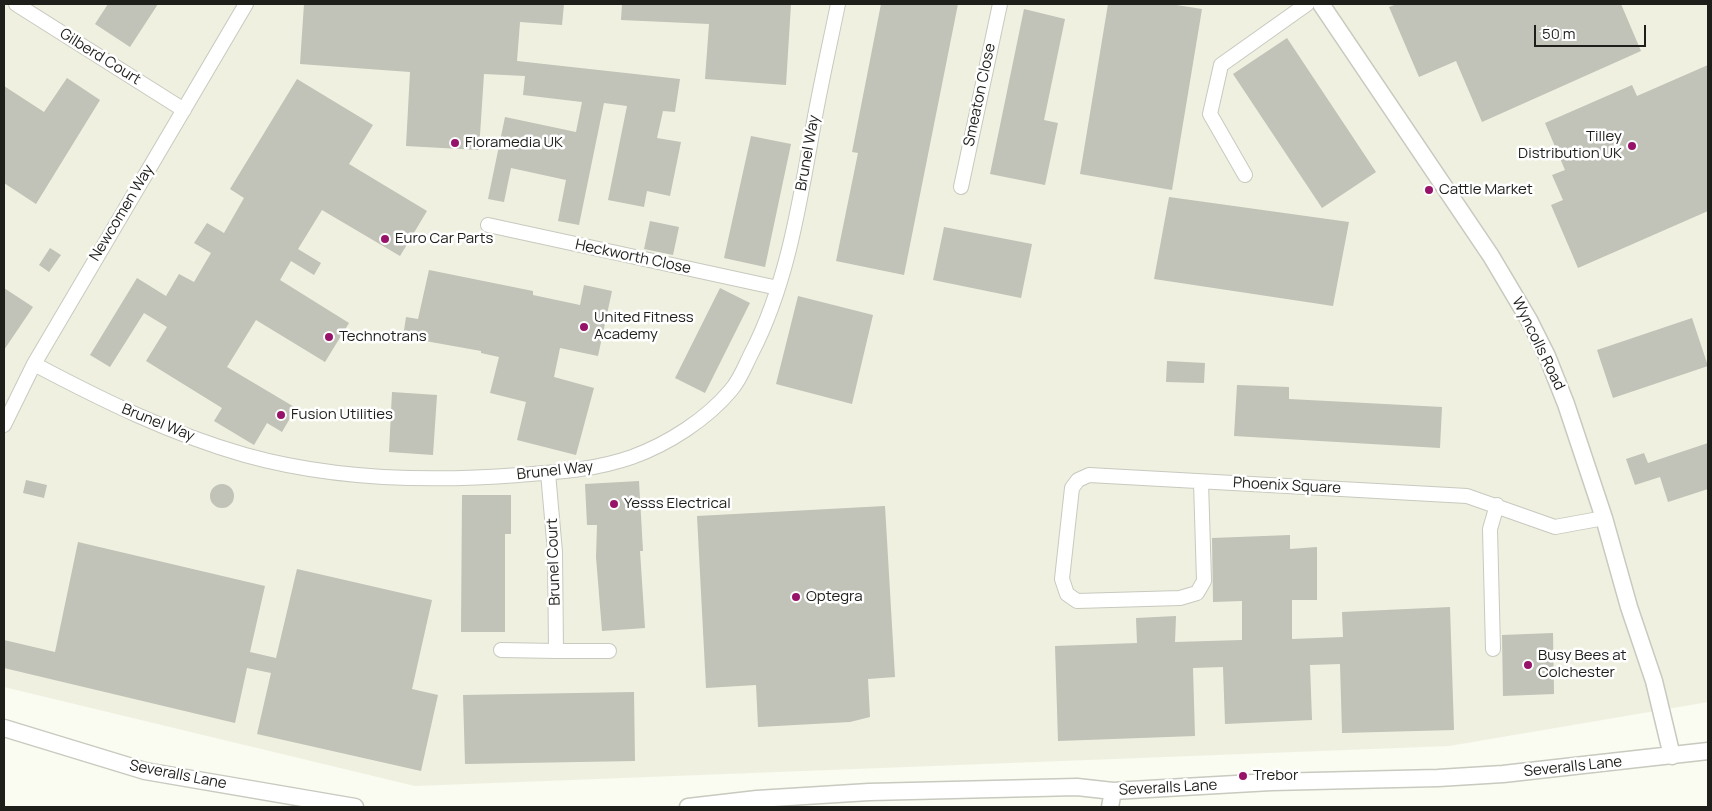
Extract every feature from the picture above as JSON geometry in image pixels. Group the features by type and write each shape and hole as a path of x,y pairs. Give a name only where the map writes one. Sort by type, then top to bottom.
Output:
{"street":[{"name":"Gilberd Court","path":"16,4 184,110"},
{"name":"Newcomen Way","path":"4,424 34,364 246,4"},
{"name":"Brunel Way","path":"34,364 129,412 170,429 274,462 334,472 412,479 548,473 588,469 633,457 670,440 701,418 733,389 758,339 778,288 799,205 838,4"},
{"name":"Smeaton Close","path":"961,186 1000,4"},
{"path":"1245,175 1210,114 1221,65 1307,4"},
{"name":"Wyncolls Road","path":"1321,4 1491,256 1529,320 1547,356 1566,404 1604,518 1629,607 1654,681 1672,756"},
{"name":"Heckworth Close","path":"488,225 778,288"},
{"name":"Brunel Court","path":"548,473 555,552 556,651"},
{"name":"Phoenix Square","path":"1201,482 1204,581 1198,593 1180,598 1077,601 1067,594 1062,579 1072,488 1078,480 1090,475 1467,496 1555,527 1604,518"},
{"path":"1493,648 1490,529 1497,506"},
{"path":"501,650 609,651"},
{"name":"Severalls Lane","path":"4,728 145,770 355,807"},
{"name":"Severalls Lane","path":"688,807 757,799 869,792 1077,788 1111,799 1272,782 1503,774 1708,751"}],"shaded area":[{"path":"4,4 1708,4 1708,702 1449,746 415,786 4,687"}],"building":[{"path":"108,4 158,4 130,47 95,24"},
{"path":"304,4 564,4 562,25 520,22 517,61 680,79 675,112 663,111 657,138 681,142 670,196 647,191 644,207 608,200 627,106 604,103 579,225 558,221 566,180 511,168 504,202 488,199 505,117 576,132 582,102 523,95 525,76 484,74 479,150 406,146 410,72 300,64"},
{"path":"622,4 791,4 786,85 705,79 709,24 621,20"},
{"path":"881,4 958,4 904,275 836,261 858,153 852,152"},
{"path":"1108,4 1170,4 1202,9 1172,190 1080,174"},
{"path":"1397,4 1621,4 1641,51 1482,122 1456,61 1419,77 1389,7"},
{"path":"1024,9 1065,19 1044,120 1058,123 1045,185 990,174"},
{"path":"1287,38 1376,172 1322,208 1233,74"},
{"name":"Tilley Distribution UK","path":"1708,65 1708,211 1578,268 1551,205 1563,200 1552,175 1565,170 1545,123 1632,85 1637,96"},
{"path":"67,78 100,100 36,204 4,183 4,86 44,112"},
{"path":"297,79 373,125 349,164 427,211 400,256 322,210 298,249 321,263 314,275 291,261 280,280 349,323 325,362 256,320 227,367 296,408 282,432 267,423 254,445 214,421 222,408 146,361 167,327 144,313 110,367 90,355 137,278 166,296 179,274 194,282 211,253 194,243 207,223 224,233 244,198 230,189"},
{"path":"751,136 791,144 765,267 724,258"},
{"path":"1169,197 1349,222 1333,306 1154,279"},
{"path":"650,221 679,227 673,255 644,249"},
{"path":"944,227 1032,244 1021,298 933,280"},
{"path":"50,248 61,255 49,272 39,265"},
{"path":"429,270 533,291 533,295 580,305 584,285 612,291 598,356 560,348 554,377 594,388 576,455 517,440 526,402 490,393 499,357 481,353 481,351 403,337 406,317 418,319"},
{"path":"4,288 33,307 4,350"},
{"path":"720,288 750,303 705,393 675,378"},
{"path":"798,296 873,315 852,404 776,384"},
{"path":"1692,318 1708,366 1613,398 1597,350"},
{"path":"1167,361 1205,363 1204,383 1166,382"},
{"path":"1237,385 1289,387 1289,399 1442,407 1440,448 1234,436"},
{"path":"392,392 437,395 433,455 389,452"},
{"path":"1708,443 1708,489 1668,502 1660,477 1635,485 1626,459 1644,453 1648,463"},
{"path":"26,480 47,485 44,498 23,493"},
{"path":"639,481 643,551 640,551 645,628 602,631 596,557 597,525 587,525 585,484"},
{"path":"222,484 231,487 234,496 231,505 222,508 213,505 210,496 213,487"},
{"path":"462,495 511,495 511,534 505,534 505,632 461,632"},
{"name":"Optegra","path":"885,506 895,677 868,679 870,717 850,722 758,727 756,685 706,688 697,516"},
{"path":"1290,535 1290,549 1317,547 1317,600 1292,600 1292,639 1343,637 1342,612 1450,607 1454,730 1342,733 1340,664 1310,665 1312,720 1225,724 1223,667 1193,668 1195,736 1058,741 1055,646 1137,643 1136,618 1176,616 1175,642 1242,640 1242,601 1213,602 1212,538"},
{"path":"78,542 265,586 250,652 276,658 297,569 432,600 412,689 438,695 421,771 257,734 271,673 247,668 235,723 4,668 4,640 55,652"},
{"name":"Busy Bees at Colchester","path":"1553,633 1554,694 1503,696 1502,635"},
{"path":"634,692 635,761 465,764 463,695"}],"place":[{"name":"Floramedia UK","path":"455,143"},
{"name":"Tilley Distribution UK","path":"1632,146"},
{"name":"Cattle Market","path":"1429,190"},
{"name":"Euro Car Parts","path":"385,239"},
{"name":"United Fitness Academy","path":"584,327"},
{"name":"Technotrans","path":"329,337"},
{"name":"Fusion Utilities","path":"281,415"},
{"name":"Yesss Electrical","path":"614,504"},
{"name":"Optegra","path":"796,597"},
{"name":"Busy Bees at Colchester","path":"1528,665"},
{"name":"Trebor","path":"1243,776"}]}
